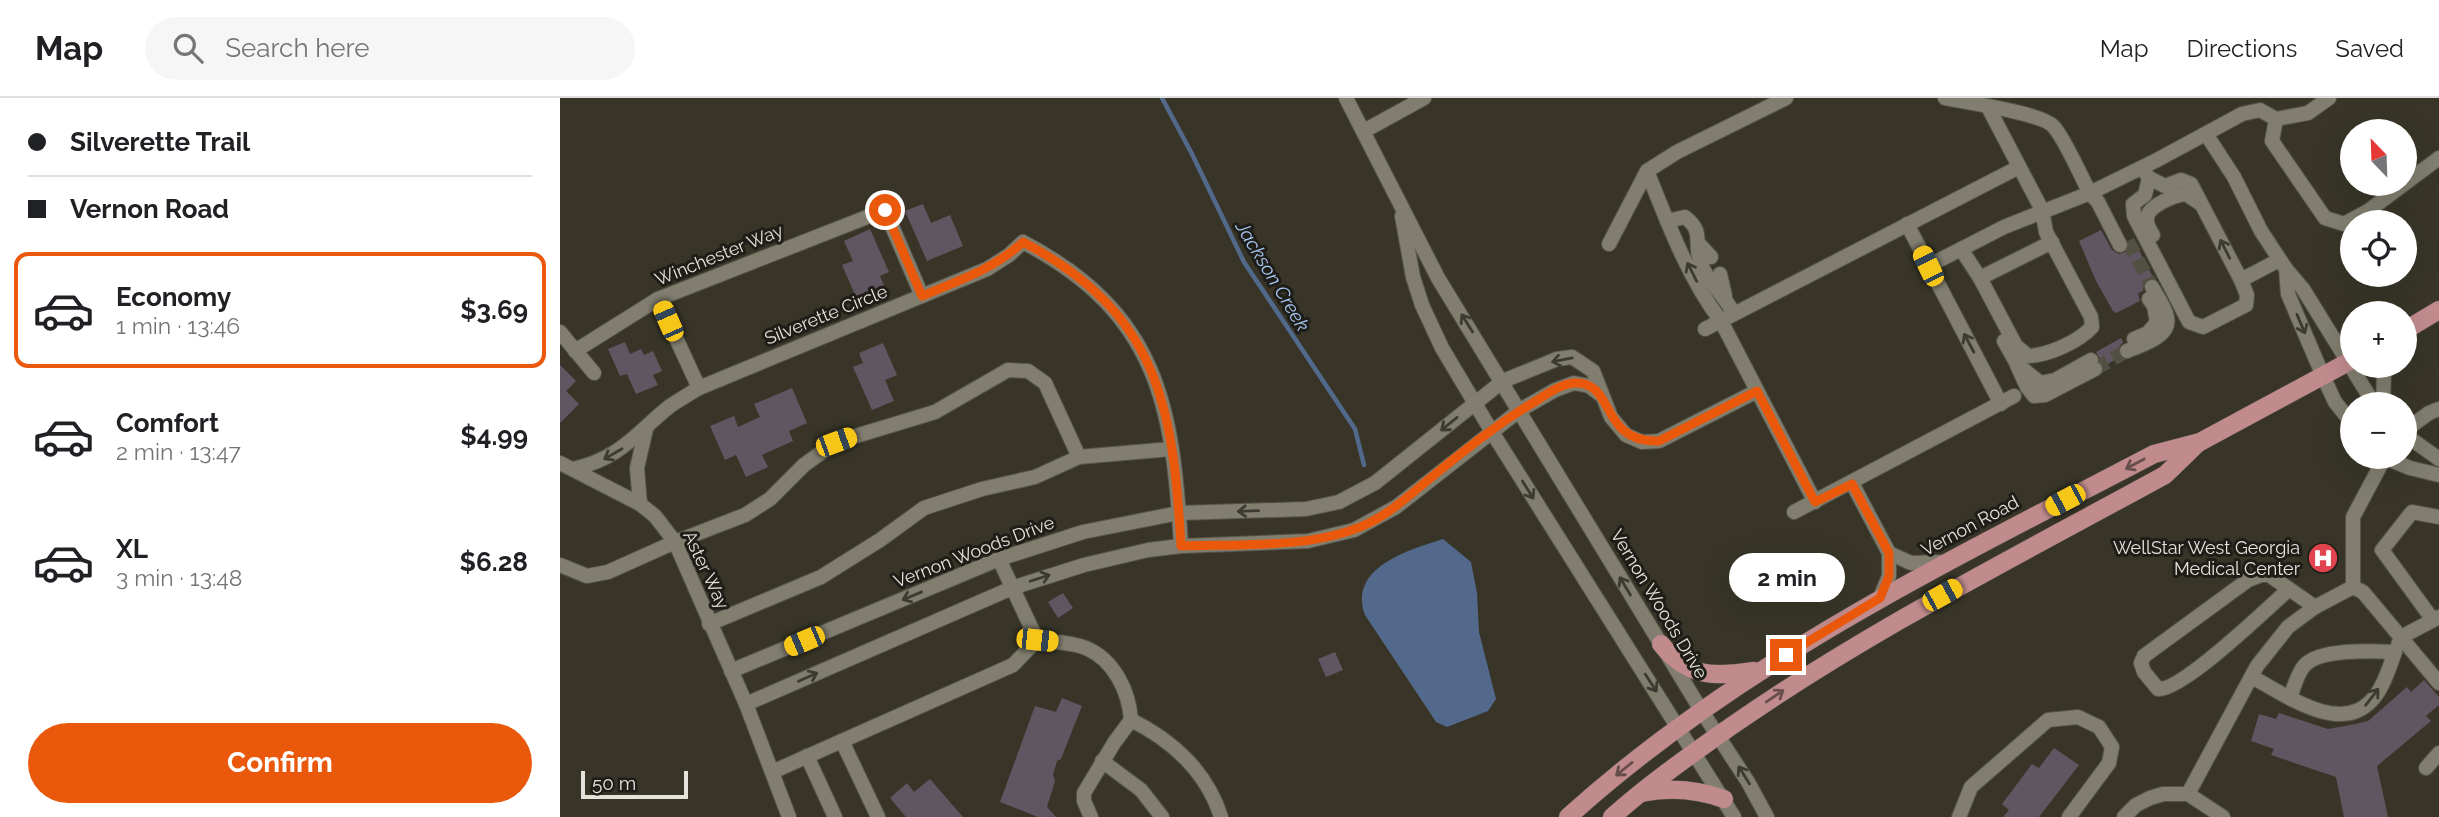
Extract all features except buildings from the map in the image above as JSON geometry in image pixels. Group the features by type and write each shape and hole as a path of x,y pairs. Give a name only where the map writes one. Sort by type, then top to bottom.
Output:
{"main road":[{"path":"2417,323 2439,310"},
{"name":"Vernon Road","path":"1568,817 1700,710 1880,598 2154,454 2200,442 2340,367"},
{"name":"Vernon Road","path":"1612,817 1637,794 1694,751 1806,676 1886,626 2165,475 2200,442"},
{"path":"1661,644 1677,661 1698,672 1726,675 1761,670"},
{"path":"1637,794 1685,790 1724,799"}],"street":[{"path":"1346,98 1438,278 1503,382 1557,359 1572,357 1593,371 1611,417 1626,435 1642,442 1659,441 1757,391"},
{"path":"1364,131 1424,98"},
{"path":"1609,244 1647,171 1677,152 1786,98"},
{"path":"1945,98 2042,118 2053,126 2094,198 2108,209 2124,243"},
{"path":"1928,266 2042,210 2094,198 2145,173 2242,114 2260,110 2276,119 2308,113 2329,98"},
{"path":"1961,249 1980,278 2016,346 2028,356 2040,356 2085,334 2092,327 2091,317 2046,232 2042,210 1988,107"},
{"path":"2276,119 2272,141 2325,218 2344,223 2368,211 2439,158"},
{"path":"2206,134 2234,177 2261,231 2340,346"},
{"path":"1705,329 2019,167"},
{"path":"1647,171 1667,221 1711,308 1721,321 1815,502"},
{"path":"2145,173 2165,186"},
{"path":"2145,173 2145,195"},
{"path":"2181,180 2191,184 2247,295 2246,305 2203,327 2189,322 2134,216 2133,204 2165,186 2181,180"},
{"path":"2202,204 2186,194 2178,195 2150,211 2147,217 2148,225 2197,316 2207,318 2247,295"},
{"path":"1398,197 1413,277 1422,305 1442,348 1734,817"},
{"name":"Winchester Way","path":"575,351 659,299 885,210 922,296"},
{"path":"1667,221 1685,217 1694,224 1699,257 1714,288 1725,296"},
{"path":"1794,512 2008,400 1928,266 1908,224"},
{"name":"Silverette Circle","path":"567,466 614,455 672,405 699,388 987,269 1023,242 1060,263 1086,283 1109,305 1135,338 1154,373 1171,449"},
{"path":"1980,278 2052,242"},
{"path":"1699,244 1711,257"},
{"path":"2241,280 2283,265"},
{"path":"2283,265 2288,294 2323,376 2340,408"},
{"path":"1720,274 1725,296 1734,314"},
{"path":"1980,278 1981,296 2017,364 2026,387 2034,396 2045,395 2093,364"},
{"path":"2125,348 2148,333 2157,322 2147,289"},
{"path":"659,299 699,388"},
{"path":"560,332 594,373"},
{"path":"560,565 587,576 608,572 758,508 804,465 836,442 935,412 1008,370 1028,371 1045,383 1079,457"},
{"name":"Vernon Woods Drive","path":"731,671 999,559 1083,532 1179,513 1306,509 1339,502 1375,483 1503,382 1767,817"},
{"path":"746,704 1012,588 1105,560 1147,550 1181,546 1308,541 1354,530 1396,507 1520,410 1555,390 1574,383 1589,386 1602,397"},
{"path":"2417,423 2439,409"},
{"path":"640,504 637,468 646,428"},
{"path":"2417,443 2439,459"},
{"path":"709,624 821,577 924,508 982,489 1035,477 1079,457 1171,449 1181,546"},
{"name":"Aster Way","path":"567,466 640,504 654,516 675,542 746,704 789,817"},
{"path":"2353,587 2353,517 2378,469"},
{"path":"2414,469 2439,475"},
{"path":"1852,484 1889,553 1889,576 1880,598"},
{"path":"2252,677 2333,716 2355,714 2372,701 2388,672 2401,637 2436,618 2382,550 2412,512 2439,517"},
{"path":"1889,553 1912,563 1946,562"},
{"path":"999,559 1037,640"},
{"path":"2289,589 2231,641 2173,686 2158,689 2144,671 2141,663 2144,656 2248,580 2261,575 2269,575 2315,607"},
{"path":"2188,794 2257,666 2288,626 2315,607 2353,587"},
{"path":"2353,587 2364,592 2439,683"},
{"path":"1037,640 1085,648 1106,662 1125,690 1131,720 1102,761 1084,793 1084,801 1091,817"},
{"path":"772,772 1013,664 1037,640"},
{"path":"2290,697 2304,666 2317,658 2357,651 2395,652"},
{"path":"1959,817 1971,787 2048,720 2078,717 2099,727 2112,747 2109,763 2069,817"},
{"path":"1131,720 1159,735 1184,755 1203,781 1221,817"},
{"path":"842,741 878,817"},
{"path":"2426,768 2439,752"},
{"path":"807,756 835,817"},
{"path":"1102,761 1141,790 1163,817"},
{"path":"2124,817 2136,805 2164,794 2188,794 2223,817"}],"water":[{"path":"1443,539 1471,562 1477,593 1479,632 1496,699 1488,711 1447,727 1436,722 1365,615 1362,598 1365,584 1385,563"}],"waterway":[{"name":"Jackson Creek","path":"1162,98 1244,262 1355,429 1364,465"}],"tunnel":[{"path":"2128,241 2152,287"},
{"path":"2095,369 2127,351"}],"place":[{"name":"WellStar West Georgia Medical Center","path":"2323,558"}],"route":[{"path":"885,210 922,296 987,269 1023,242 1060,263 1109,305 1145,355 1160,392 1171,449 1181,546 1308,541 1354,530 1396,507 1520,410 1555,390 1574,383 1589,386 1602,397 1611,417 1626,435 1642,442 1659,441 1757,391 1815,502 1852,484 1889,553 1889,576 1880,598 1786,655"}]}
